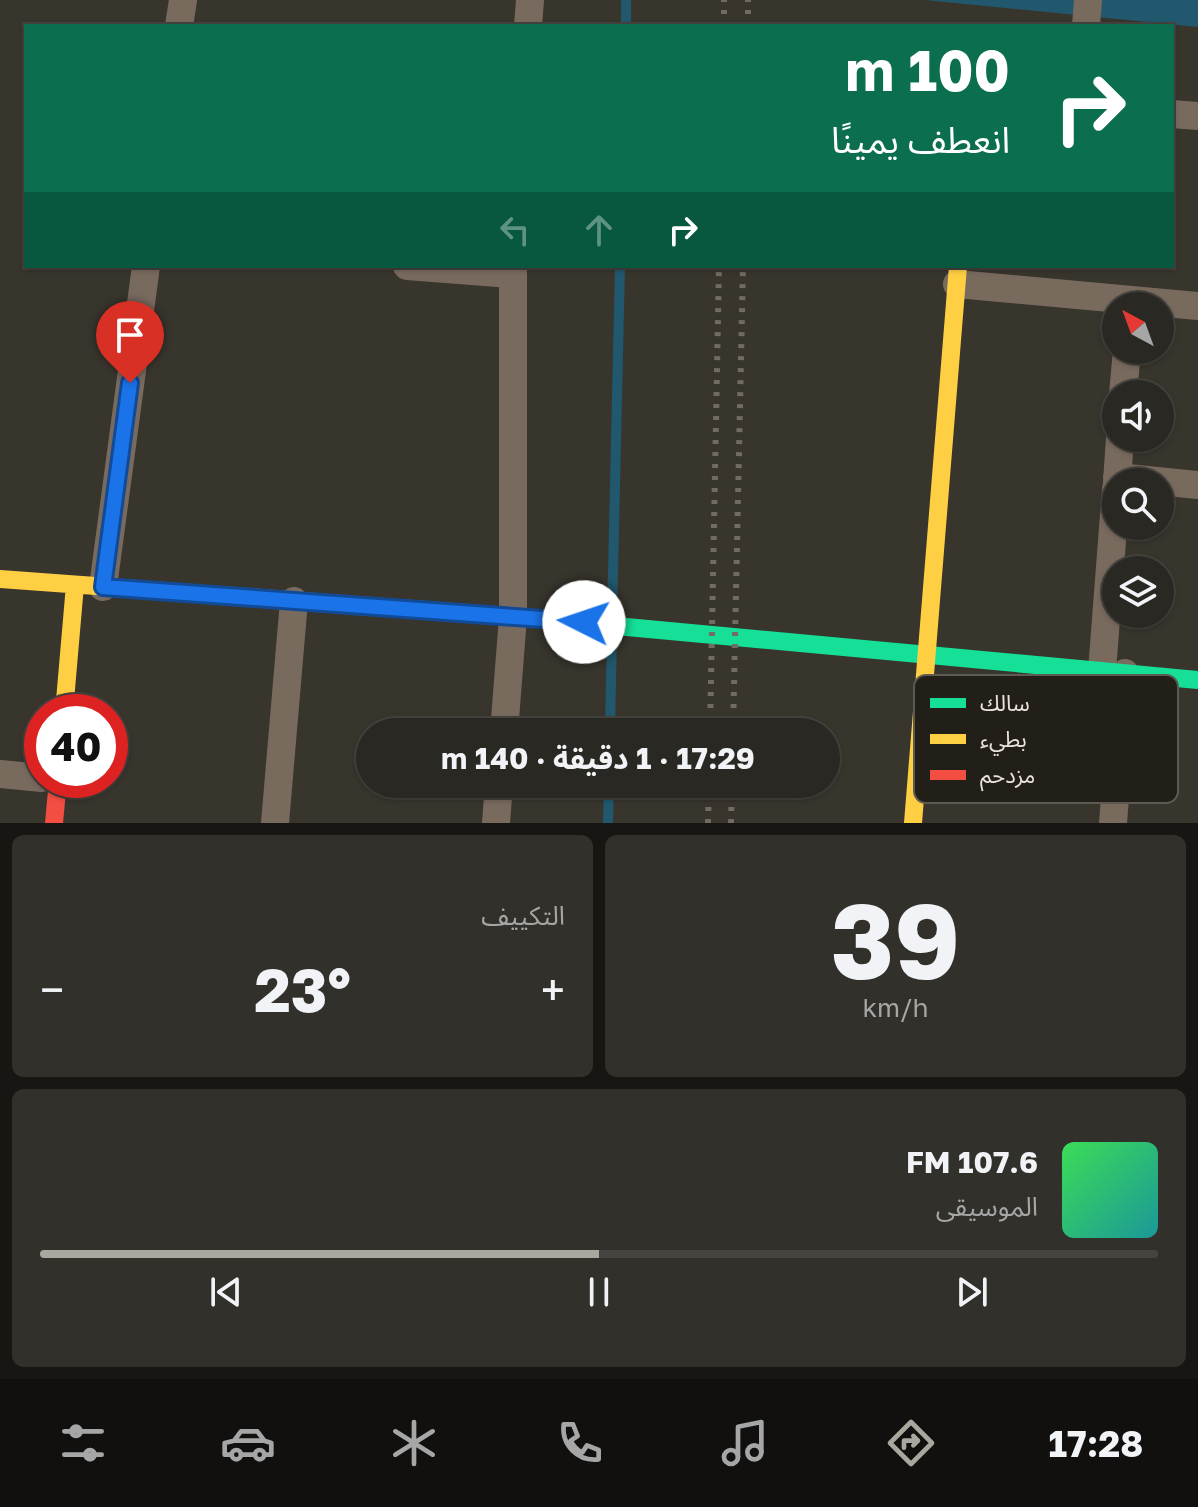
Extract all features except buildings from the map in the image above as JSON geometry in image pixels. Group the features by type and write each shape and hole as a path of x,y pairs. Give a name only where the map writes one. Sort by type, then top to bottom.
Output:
{"street":[{"path":"179,24 183,0"},
{"path":"528,24 530,0"},
{"path":"1086,24 1088,0"},
{"path":"1174,114 1198,116"},
{"path":"103,587 146,268"},
{"path":"460,268 512,270 513,617 505,718"},
{"path":"925,675 958,275 1102,298"},
{"path":"1174,305 1198,306"},
{"path":"1174,484 1198,485"},
{"path":"1113,672 1116,540"},
{"path":"0,579 584,622 1145,675"},
{"path":"66,694 75,585"},
{"path":"275,823 294,601"},
{"path":"1178,678 1198,680"},
{"path":"0,774 24,776"},
{"path":"54,823 56,798"},
{"path":"496,823 498,798"},
{"path":"913,823 915,803"}],"water":[{"path":"925,0 1198,0 1198,27"}],"waterway":[{"path":"626,0 626,24"},
{"path":"612,616 620,268"},
{"path":"610,718 612,632"},
{"path":"608,823 609,798"}],"railway":[{"path":"724,0 724,24"},
{"path":"748,0 748,24"},
{"path":"710,718 719,268"},
{"path":"733,718 743,268"},
{"path":"708,823 709,798"},
{"path":"731,823 732,798"}],"traffic: fast":[{"path":"519,617 1144,675"},
{"path":"1178,678 1198,680"}],"traffic: slow":[{"path":"925,675 958,268"},
{"path":"0,579 519,617"},
{"path":"66,694 75,585"},
{"path":"913,823 915,803"}],"traffic: jam":[{"path":"54,823 56,798"}],"route":[{"path":"130,383 103,587 584,622"}]}
